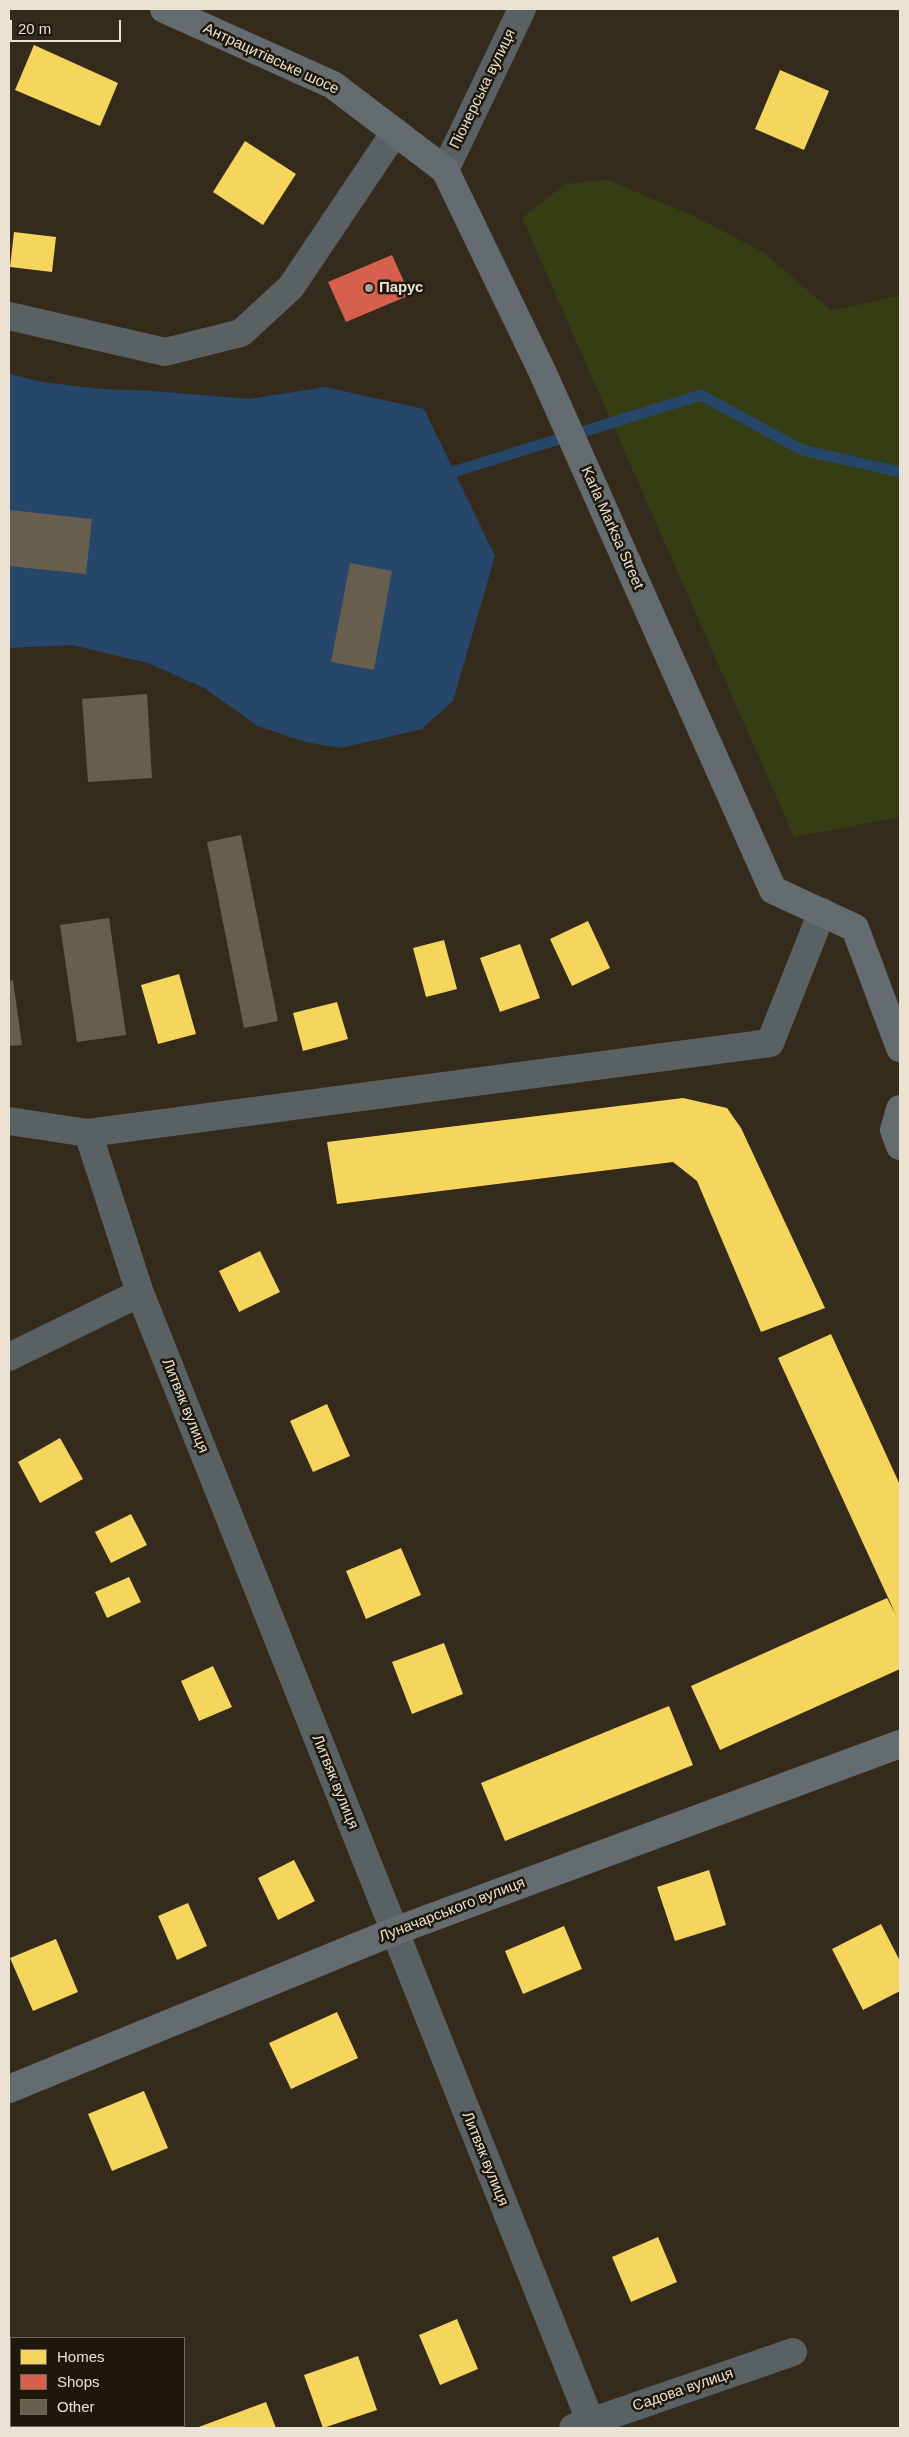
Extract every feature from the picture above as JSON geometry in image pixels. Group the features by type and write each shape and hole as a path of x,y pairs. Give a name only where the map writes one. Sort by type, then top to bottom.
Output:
{"main road":[{"name":"Антрацитівське шосе","path":"164,9 333,85 445,170"},
{"name":"Karla Marksa Street","path":"445,170 542,371 773,890 822,912"},
{"path":"822,912 855,928 900,1048"},
{"name":"Луначарського вулиця","path":"9,2089 395,1931 900,1744"}],"street":[{"name":"Піонерська вулиця","path":"445,170 522,9"},
{"path":"9,316 165,352 241,333 291,287 395,132"},
{"path":"9,1121 88,1133 770,1043 822,912"},
{"name":"Литвяк вулиця","path":"88,1133 140,1293 395,1931 585,2426"},
{"path":"9,1357 140,1293"},
{"name":"Садова вулиця","path":"585,2426 793,2352"}],"green space":[{"path":"607,180 692,215 763,252 832,311 900,295 900,817 794,837 522,218 565,184"}],"water":[{"path":"9,374 42,382 101,389 250,399 325,387 424,409 495,556 453,701 422,729 342,748 305,742 258,726 204,688 148,663 72,645 9,648"}],"building: Homes":[{"path":"34,45 118,83 100,126 15,90"},
{"path":"780,70 829,91 804,150 755,129"},
{"path":"245,141 296,174 263,225 213,192"},
{"path":"14,232 56,237 52,272 10,267"},
{"path":"588,921 610,968 572,986 550,939"},
{"path":"444,940 457,989 426,997 413,948"},
{"path":"520,944 540,998 500,1012 480,958"},
{"path":"179,974 196,1034 158,1044 141,985"},
{"path":"337,1002 348,1039 303,1051 293,1013"},
{"path":"683,1098 727,1108 741,1128 825,1308 761,1332 697,1181 673,1162 337,1204 327,1142"},
{"path":"260,1251 280,1292 239,1312 219,1271"},
{"path":"831,1334 900,1485 900,1669 720,1750 691,1686 887,1598 896,1615 778,1358"},
{"path":"327,1404 350,1456 313,1472 290,1421"},
{"path":"60,1438 83,1479 40,1503 18,1462"},
{"path":"131,1514 147,1545 111,1563 95,1532"},
{"path":"401,1548 421,1595 366,1619 346,1571"},
{"path":"129,1577 141,1602 107,1618 95,1592"},
{"path":"444,1643 463,1694 412,1714 392,1662"},
{"path":"213,1666 232,1707 199,1721 181,1681"},
{"path":"669,1706 693,1765 505,1841 481,1783"},
{"path":"294,1860 315,1901 278,1920 258,1878"},
{"path":"709,1870 726,1925 675,1941 657,1887"},
{"path":"188,1903 207,1946 177,1960 158,1916"},
{"path":"881,1924 900,1961 900,1991 863,2010 832,1949"},
{"path":"564,1926 582,1969 523,1994 505,1951"},
{"path":"56,1939 78,1992 33,2011 10,1958"},
{"path":"337,2012 358,2058 291,2089 269,2043"},
{"path":"144,2091 168,2148 112,2171 88,2114"},
{"path":"658,2237 677,2282 631,2302 612,2257"},
{"path":"457,2319 478,2369 440,2385 419,2335"},
{"path":"358,2356 377,2410 323,2428 304,2375"},
{"path":"266,2402 276,2428 196,2428"}],"building: Shops":[{"name":"Парус","path":"392,255 410,295 346,322 328,282"}],"building: Other":[{"path":"9,510 92,519 86,574 9,566"},
{"path":"350,563 392,571 374,670 331,662"},
{"path":"147,694 152,778 88,782 82,699"},
{"path":"241,835 278,1021 244,1028 207,842"},
{"path":"109,918 126,1035 77,1042 60,925"},
{"path":"13,980 22,1045 9,1046 9,981"}],"waterway":[{"path":"440,476 701,395 802,450 900,472"}],"place":[{"name":"Парус","path":"369,288"}]}
